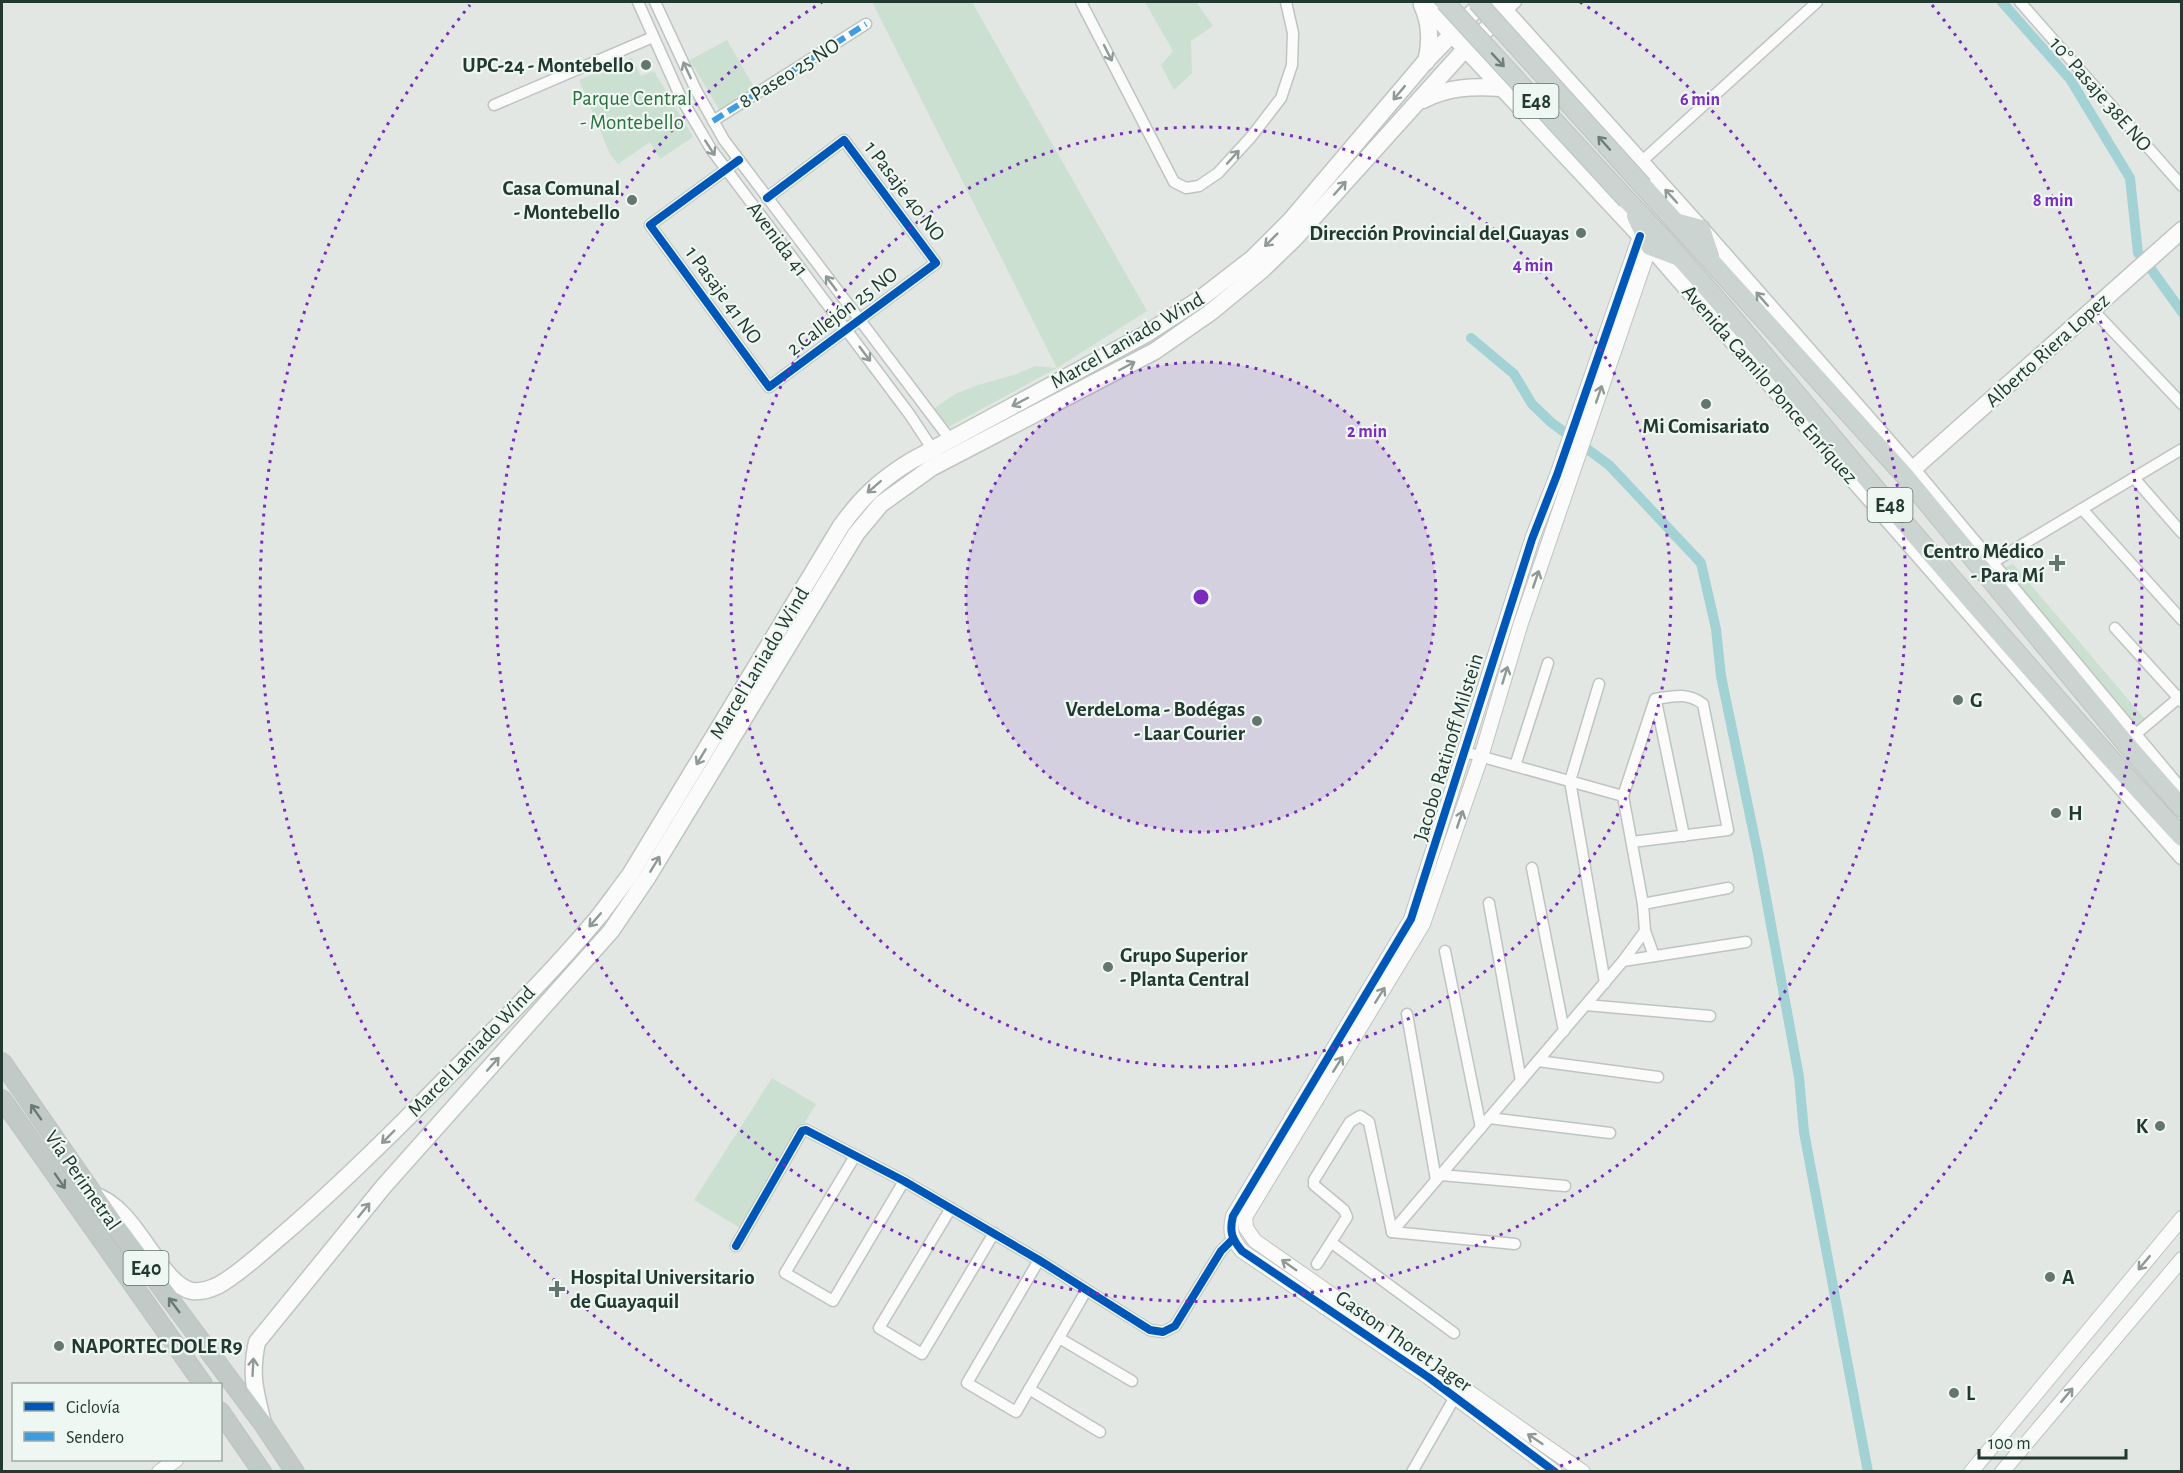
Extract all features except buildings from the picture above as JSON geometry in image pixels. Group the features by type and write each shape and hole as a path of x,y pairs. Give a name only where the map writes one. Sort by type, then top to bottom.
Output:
{"highway":[{"name":"Vía Perimetral","path":"2,1062 93,1195 263,1424 294,1472"},
{"name":"Vía Perimetral","path":"2,1099 202,1383"},
{"path":"223,1420 262,1472"}],"main road":[{"name":"Avenida Camilo Ponce Enríquez","path":"1421,2 1645,241 2181,856"},
{"path":"1421,2 1430,30 1425,62"},
{"name":"Avenida Camilo Ponce Enríquez","path":"1445,2 1682,258 1960,589 2076,722 2181,837"},
{"name":"Avenida Camilo Ponce Enríquez","path":"1477,2 1712,263 1908,472"},
{"name":"Marcel Laniado Wind","path":"93,1195 103,1197 113,1204 170,1276 181,1286 192,1291 218,1285 260,1254 306,1215 349,1177 502,1021 600,914 630,875 851,512 869,491 889,475 937,456 1146,334 1200,299 1252,258 1291,220 1425,62 1482,2"},
{"name":"Avenida Camilo Ponce Enríquez","path":"1506,4 1701,229 1981,561 2115,714"},
{"name":"Marcel Laniado Wind","path":"955,446 1155,351 1211,312 1263,269 1296,237 1506,4"},
{"path":"1416,103 1437,93 1458,88 1501,88"},
{"path":"1628,202 1645,241 1682,258"},
{"path":"1675,222 1701,229 1712,263"},
{"name":"Alberto Riera Lopez","path":"1908,472 2181,230"},
{"name":"Marcel Laniado Wind","path":"263,1424 253,1380 252,1363 257,1342 384,1186 611,931 647,878 856,534 881,504 937,456"},
{"name":"Avenida Camilo Ponce Enríquez","path":"1981,561 1995,585 2132,745 2181,808"},
{"path":"2048,690 2057,713 2076,722"},
{"path":"2115,714 2132,745 2181,794"},
{"path":"2102,750 2136,803"}],"street":[{"name":"Avenida 41","path":"638,2 681,98 711,149 910,415 937,456"},
{"name":"Avenida 41","path":"655,2 696,90 724,141 955,446"},
{"path":"1081,2 1174,182 1186,188 1199,186 1218,173 1251,137 1281,98 1292,64 1293,33 1286,2"},
{"path":"1641,162 1817,2"},
{"name":"10° Pasaje 38E NO","path":"2020,2 2181,186"},
{"name":"8 Paseo 25 NO","path":"713,121 866,24"},
{"path":"494,105 654,37"},
{"name":"1 Pasaje 40 NO","path":"767,198 844,140 936,263"},
{"path":"726,170 739,160"},
{"name":"1 Pasaje 41 NO","path":"726,170 650,225 769,387"},
{"name":"Jacobo Ratinoff Milstein","path":"1245,1228 1245,1217 1251,1205 1411,918 1532,539 1645,241"},
{"name":"Jacobo Ratinoff Milstein","path":"1233,1239 1230,1228 1233,1216 1423,924 1481,757 1520,626 1645,241"},
{"name":"2 Callejón 25 NO","path":"769,387 936,263"},
{"path":"2092,309 2181,404"},
{"path":"1981,561 2082,509 2181,449"},
{"path":"2134,478 2181,533"},
{"path":"2082,509 2181,620"},
{"path":"2115,628 2180,698 2132,745"},
{"path":"1515,765 1548,663"},
{"path":"1599,684 1570,781 1605,983"},
{"path":"1632,842 1728,830 1703,704 1695,698 1684,695 1655,699"},
{"path":"1654,957 1645,931 1643,904 1623,796 1655,699"},
{"path":"1655,699 1684,836"},
{"path":"1465,752 1623,796"},
{"path":"1532,868 1564,1031"},
{"path":"1643,904 1728,888"},
{"path":"1489,903 1521,1081"},
{"path":"1392,1233 1605,983 1645,931"},
{"path":"1623,961 1746,942"},
{"path":"1445,951 1481,1128"},
{"path":"1586,1005 1710,1016"},
{"path":"1407,1014 1438,1178"},
{"path":"1538,1061 1658,1077"},
{"path":"1317,1264 1347,1217 1344,1210 1314,1185 1314,1180 1350,1122 1359,1116 1369,1122 1392,1233"},
{"path":"1489,1118 1610,1133"},
{"path":"736,1246 802,1131 812,1132 904,1181 1039,1260 1150,1330 1163,1332 1175,1326 1221,1251 1233,1239"},
{"path":"855,1156 785,1273 833,1301 904,1181"},
{"path":"1438,1178 1565,1186"},
{"path":"951,1208 879,1328 922,1354 994,1233"},
{"path":"1971,1472 2181,1218"},
{"name":"Gaston Thoret Jager","path":"1245,1228 1255,1241 1583,1472"},
{"path":"1392,1233 1515,1244"},
{"name":"Gaston Thoret Jager","path":"1233,1239 1242,1251 1455,1397 1555,1472"},
{"path":"1332,1243 1454,1333"},
{"path":"2002,1472 2181,1259"},
{"path":"1039,1260 967,1383 1016,1412 1086,1291"},
{"path":"1368,1338 1376,1325"},
{"path":"1059,1338 1132,1381"},
{"path":"1029,1389 1100,1432"},
{"path":"1412,1472 1455,1397"},
{"path":"159,1472 175,1461"}],"green space":[{"path":"872,2 972,2 1147,311 1057,368"},
{"path":"1145,2 1196,2 1213,26 1191,41 1192,73 1174,90 1161,65 1173,51"},
{"path":"727,40 755,89 720,111 690,60"},
{"name":"Parque Central - Montebello","path":"632,58 641,76 654,71 693,137 660,159 650,142 618,164 610,154 579,80"},
{"path":"1035,366 1057,368 943,430 929,412 955,394 978,385 1017,374"},
{"path":"2013,564 2144,718 2145,721 2140,726 2004,568"},
{"path":"772,1078 816,1104 740,1228 694,1200"}],"waterway":[{"path":"2002,2 2070,79 2130,178 2140,255"},
{"path":"2151,269 2182,312"},
{"path":"1471,338 1514,374 1532,404 1552,423 1609,465 1701,563 1716,629 1721,676 1758,854 1799,1077 1804,1132 1868,1472"}],"marked path":[{"path":"713,121 866,24"}],"cycle path":[{"path":"739,160 650,225 769,387 936,263 844,140 767,198"},
{"path":"1555,1472 1428,1377 1242,1251 1234,1239 1231,1227 1233,1216 1411,919 1532,539 1557,475 1640,236"},
{"path":"736,1246 802,1131 806,1130 904,1181 1039,1260 1150,1330 1163,1332 1175,1326 1221,1251 1233,1239"}],"place":[{"name":"UPC-24 - Montebello","path":"646,65"},
{"name":"Casa Comunal - Montebello","path":"632,200"},
{"name":"Dirección Provincial del Guayas","path":"1581,233"},
{"name":"Mi Comisariato","path":"1706,404"},
{"name":"Centro Médico - Para Mí","path":"2057,563"},
{"name":"G","path":"1958,700"},
{"name":"VerdeLoma - Bodégas - Laar Courier","path":"1257,721"},
{"name":"H","path":"2056,813"},
{"name":"Grupo Superior - Planta Central","path":"1108,967"},
{"name":"K","path":"2160,1126"},
{"name":"A","path":"2050,1277"},
{"name":"Hospital Universitario de Guayaquil","path":"557,1289"},
{"name":"NAPORTEC DOLE R9","path":"59,1346"},
{"name":"L","path":"1954,1393"}]}
